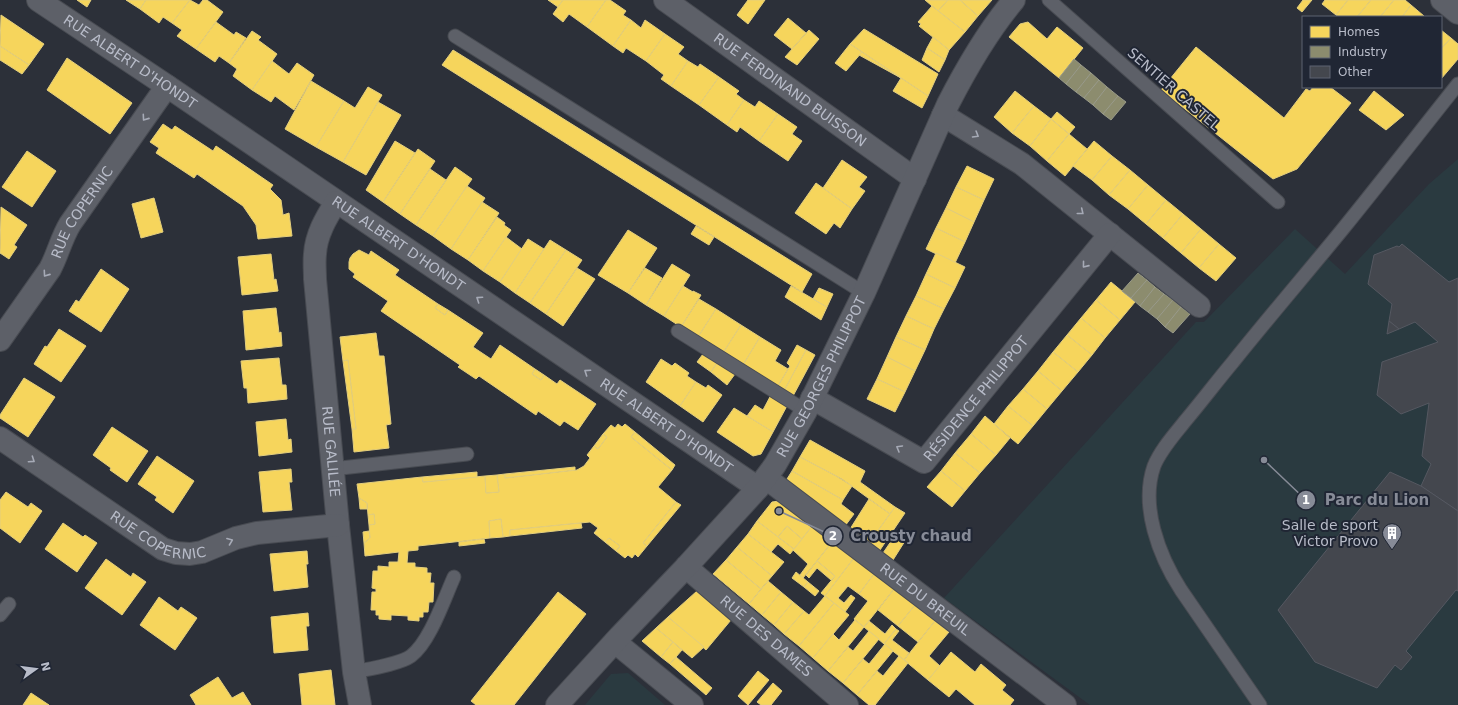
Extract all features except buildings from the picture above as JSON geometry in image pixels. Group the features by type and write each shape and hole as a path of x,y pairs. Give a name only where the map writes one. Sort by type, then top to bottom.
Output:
{"street":[{"name":"RUE ALBERT D'HONDT","path":"38,0 336,202 762,483"},
{"name":"RUE FERDINAND BUISSON","path":"665,0 915,178"},
{"name":"RUE GEORGES PHILIPPOT","path":"557,705 762,483 809,404 864,293 943,115 962,77 985,38 1014,0"},
{"path":"1442,0 1458,13"},
{"name":"RUE COPERNIC","path":"0,340 50,269 56,258 63,236 70,224 167,86"},
{"path":"943,115 1022,164 1199,306"},
{"name":"RUE GALILÉE","path":"336,202 326,219 319,236 315,254 316,279 332,469 354,672 360,705"},
{"name":"RÉSIDENCE PHILIPPOT","path":"809,404 924,462 1110,234"},
{"name":"RUE COPERNIC","path":"0,438 163,549 176,553 190,554 202,552 236,538 257,533 338,525"},
{"name":"RUE DU BREUIL","path":"762,483 1065,705"},
{"name":"RUE DES DAMES","path":"686,567 847,705"},
{"path":"615,642 692,705"}],"lane":[{"name":"SENTIER CASTEL","path":"1048,0 1278,202"},
{"path":"454,36 864,293"},
{"path":"1260,705 1181,590 1170,571 1154,528 1151,513 1151,479 1154,466 1169,442 1269,317 1342,231 1458,84"},
{"path":"678,331 809,404"},
{"path":"332,469 467,454"},
{"path":"354,672 389,664 411,656 428,637 454,577"},
{"path":"0,615 8,604"}],"shaded area":[{"path":"1458,159 1458,705 1090,705 944,598 1196,322 1204,322 1295,229 1345,274 1429,184"},
{"path":"628,673 665,705 585,705 611,674"}],"place":[{"name":"Parc du Lion","path":"1264,460"},
{"name":"Crousty chaud","path":"779,511"},
{"name":"Salle de sport Victor Provo","path":"1392,550"}]}
